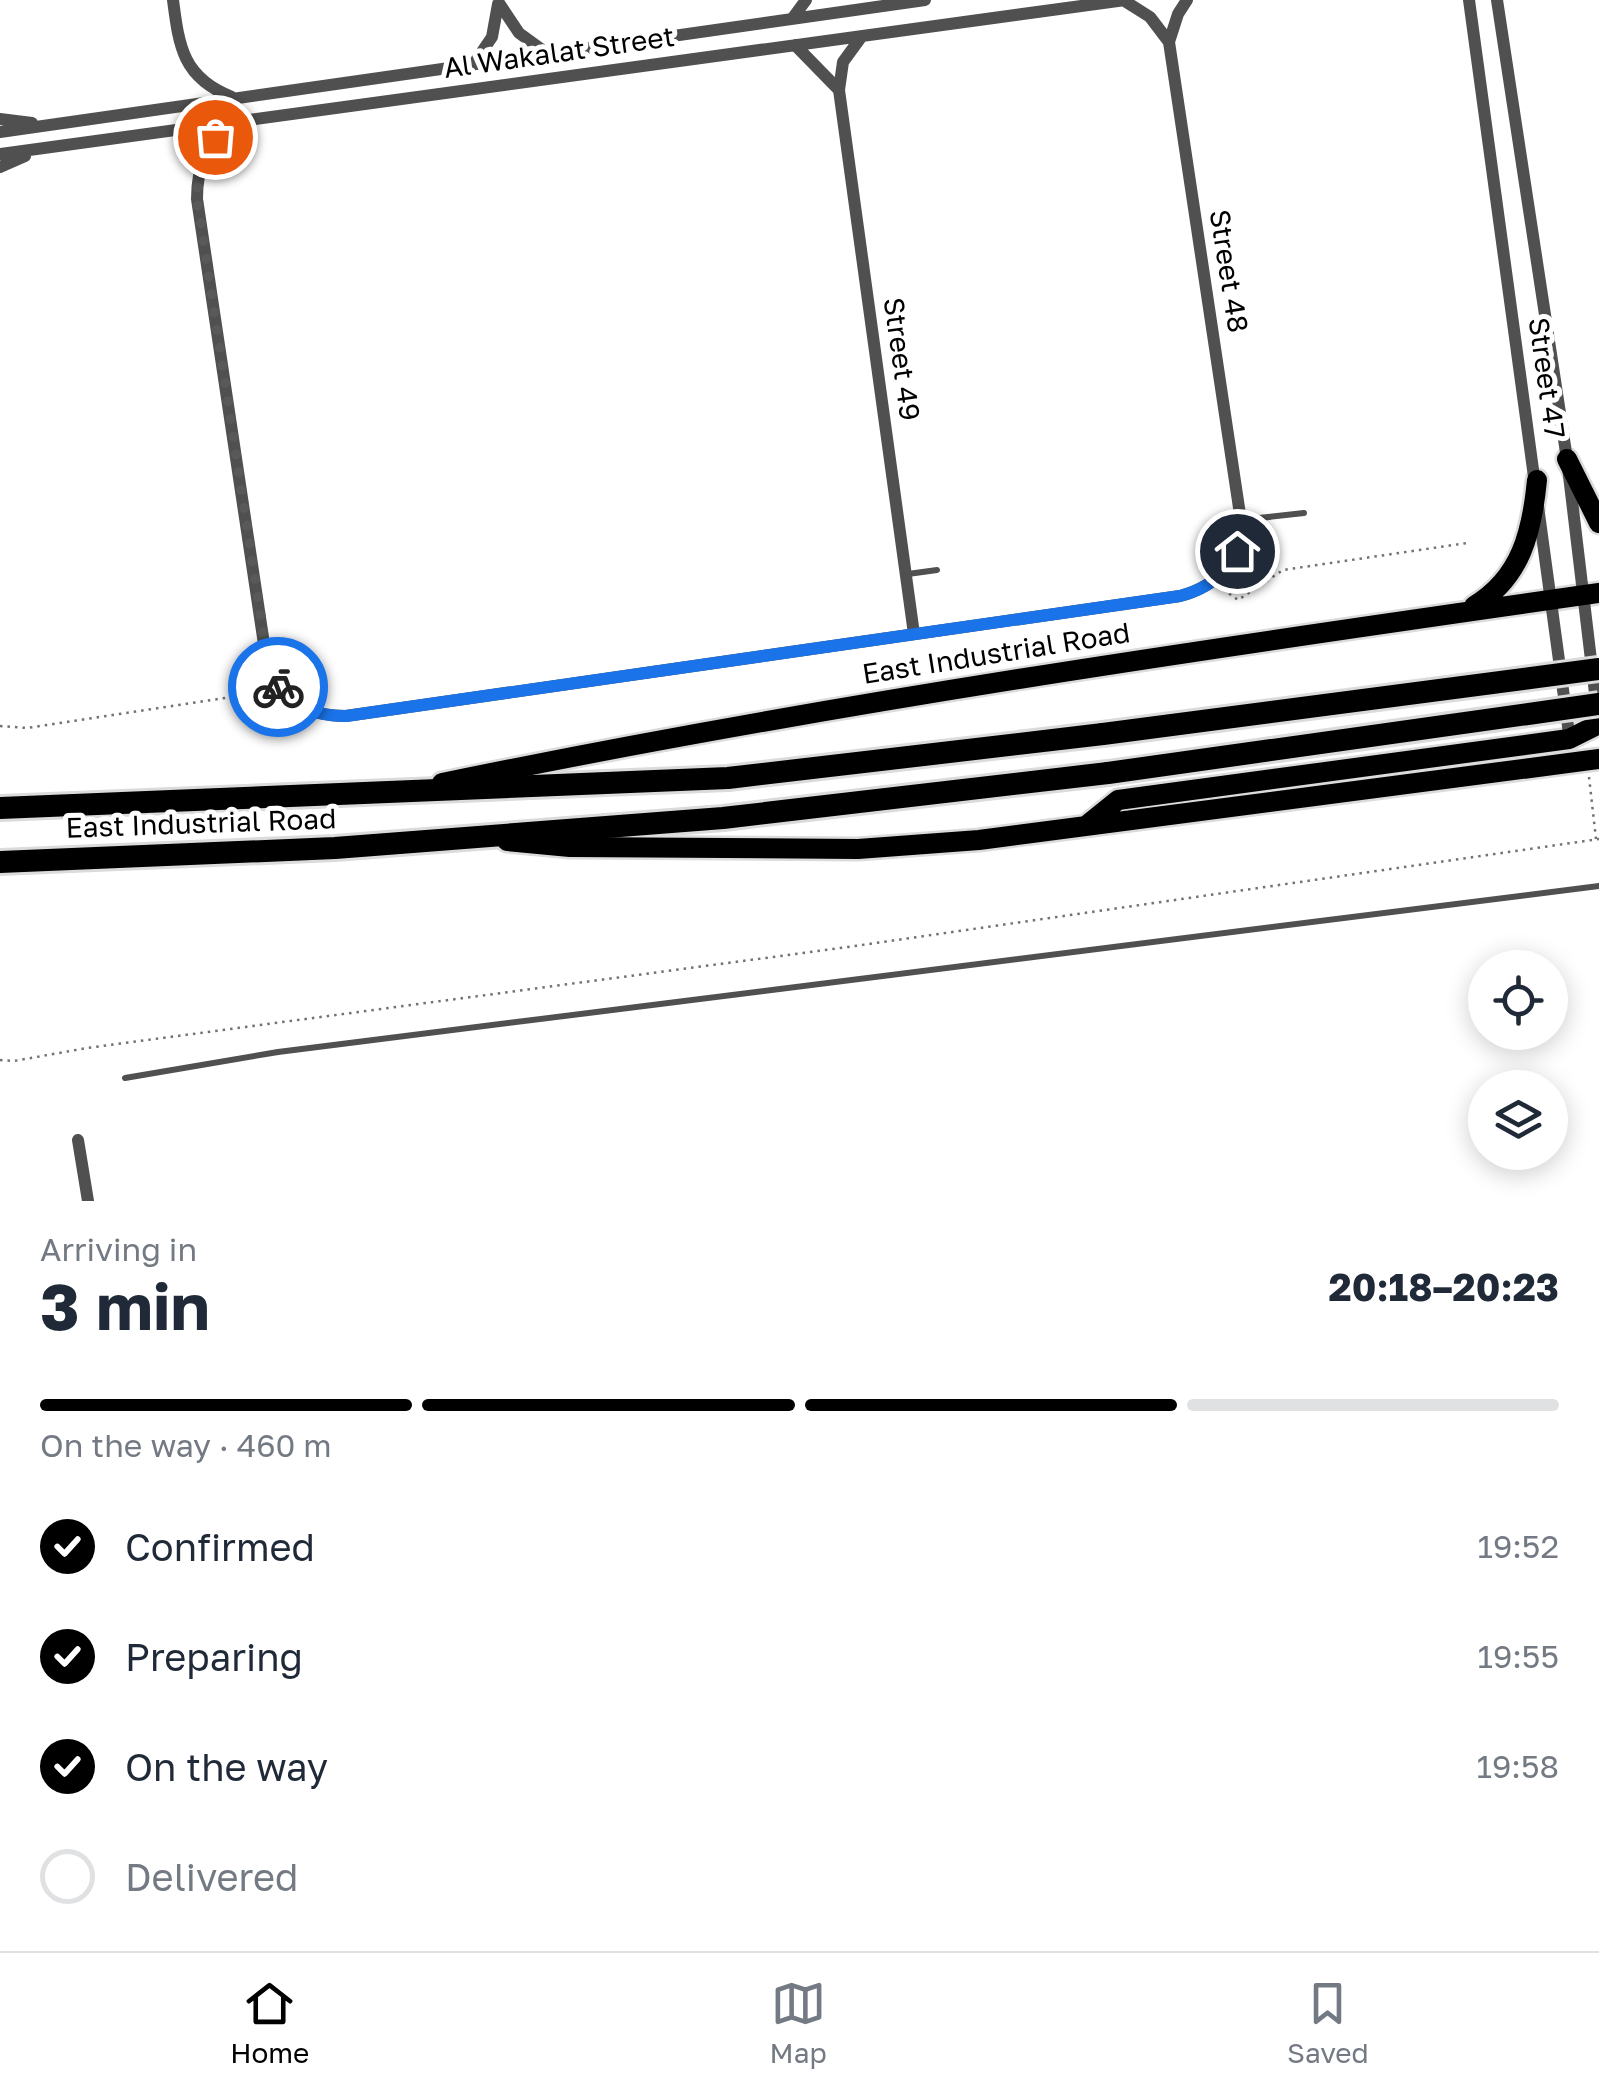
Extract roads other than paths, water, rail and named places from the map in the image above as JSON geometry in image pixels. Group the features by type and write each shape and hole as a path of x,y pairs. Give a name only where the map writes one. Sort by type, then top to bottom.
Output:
{"highway":[{"name":"East Industrial Road","path":"0,808 728,778 1599,669"},
{"name":"East Industrial Road","path":"0,862 334,848 723,818 1108,774 1599,704"}],"main road":[{"path":"1567,459 1599,523"},
{"path":"1464,611 1495,591 1516,565 1533,519 1536,480"},
{"name":"East Industrial Road","path":"405,790 886,701 1591,594"},
{"path":"1086,826 1118,800 1570,739 1599,725"},
{"name":"East Industrial Road","path":"465,838 570,847 858,849 979,840 1586,761"}],"street":[{"path":"172,0 178,42 186,61 206,84 234,98"},
{"path":"792,19 806,0"},
{"path":"842,0 856,9"},
{"name":"Al Wakalat Street","path":"0,132 925,0"},
{"path":"1124,0 1150,17 1169,42"},
{"name":"Al Wakalat Street","path":"0,154 1124,0"},
{"path":"1169,42 1187,0"},
{"path":"1462,0 1470,7"},
{"name":"Street 47","path":"1500,0 1567,459 1591,594 1599,725"},
{"path":"498,2 519,33 548,54"},
{"path":"472,64 492,36 498,2"},
{"name":"Street 47","path":"1470,7 1570,739 1586,761"},
{"name":"Street 49","path":"862,36 843,62 839,90 914,634"},
{"name":"Street 48","path":"1169,42 1240,514"},
{"path":"795,45 839,90"},
{"path":"0,118 44,126"},
{"name":"East Industrial Road","path":"232,122 215,137 203,156 197,177 197,199 268,664 282,691 306,710 325,716 346,716 1180,596 1214,581 1230,564 1237,551 1240,514"},
{"path":"0,167 42,149"},
{"path":"78,1140 88,1201"}],"lane":[{"path":"1240,514 1304,513"},
{"path":"906,574 938,570"},
{"path":"125,1078 278,1052 1599,886"}]}
